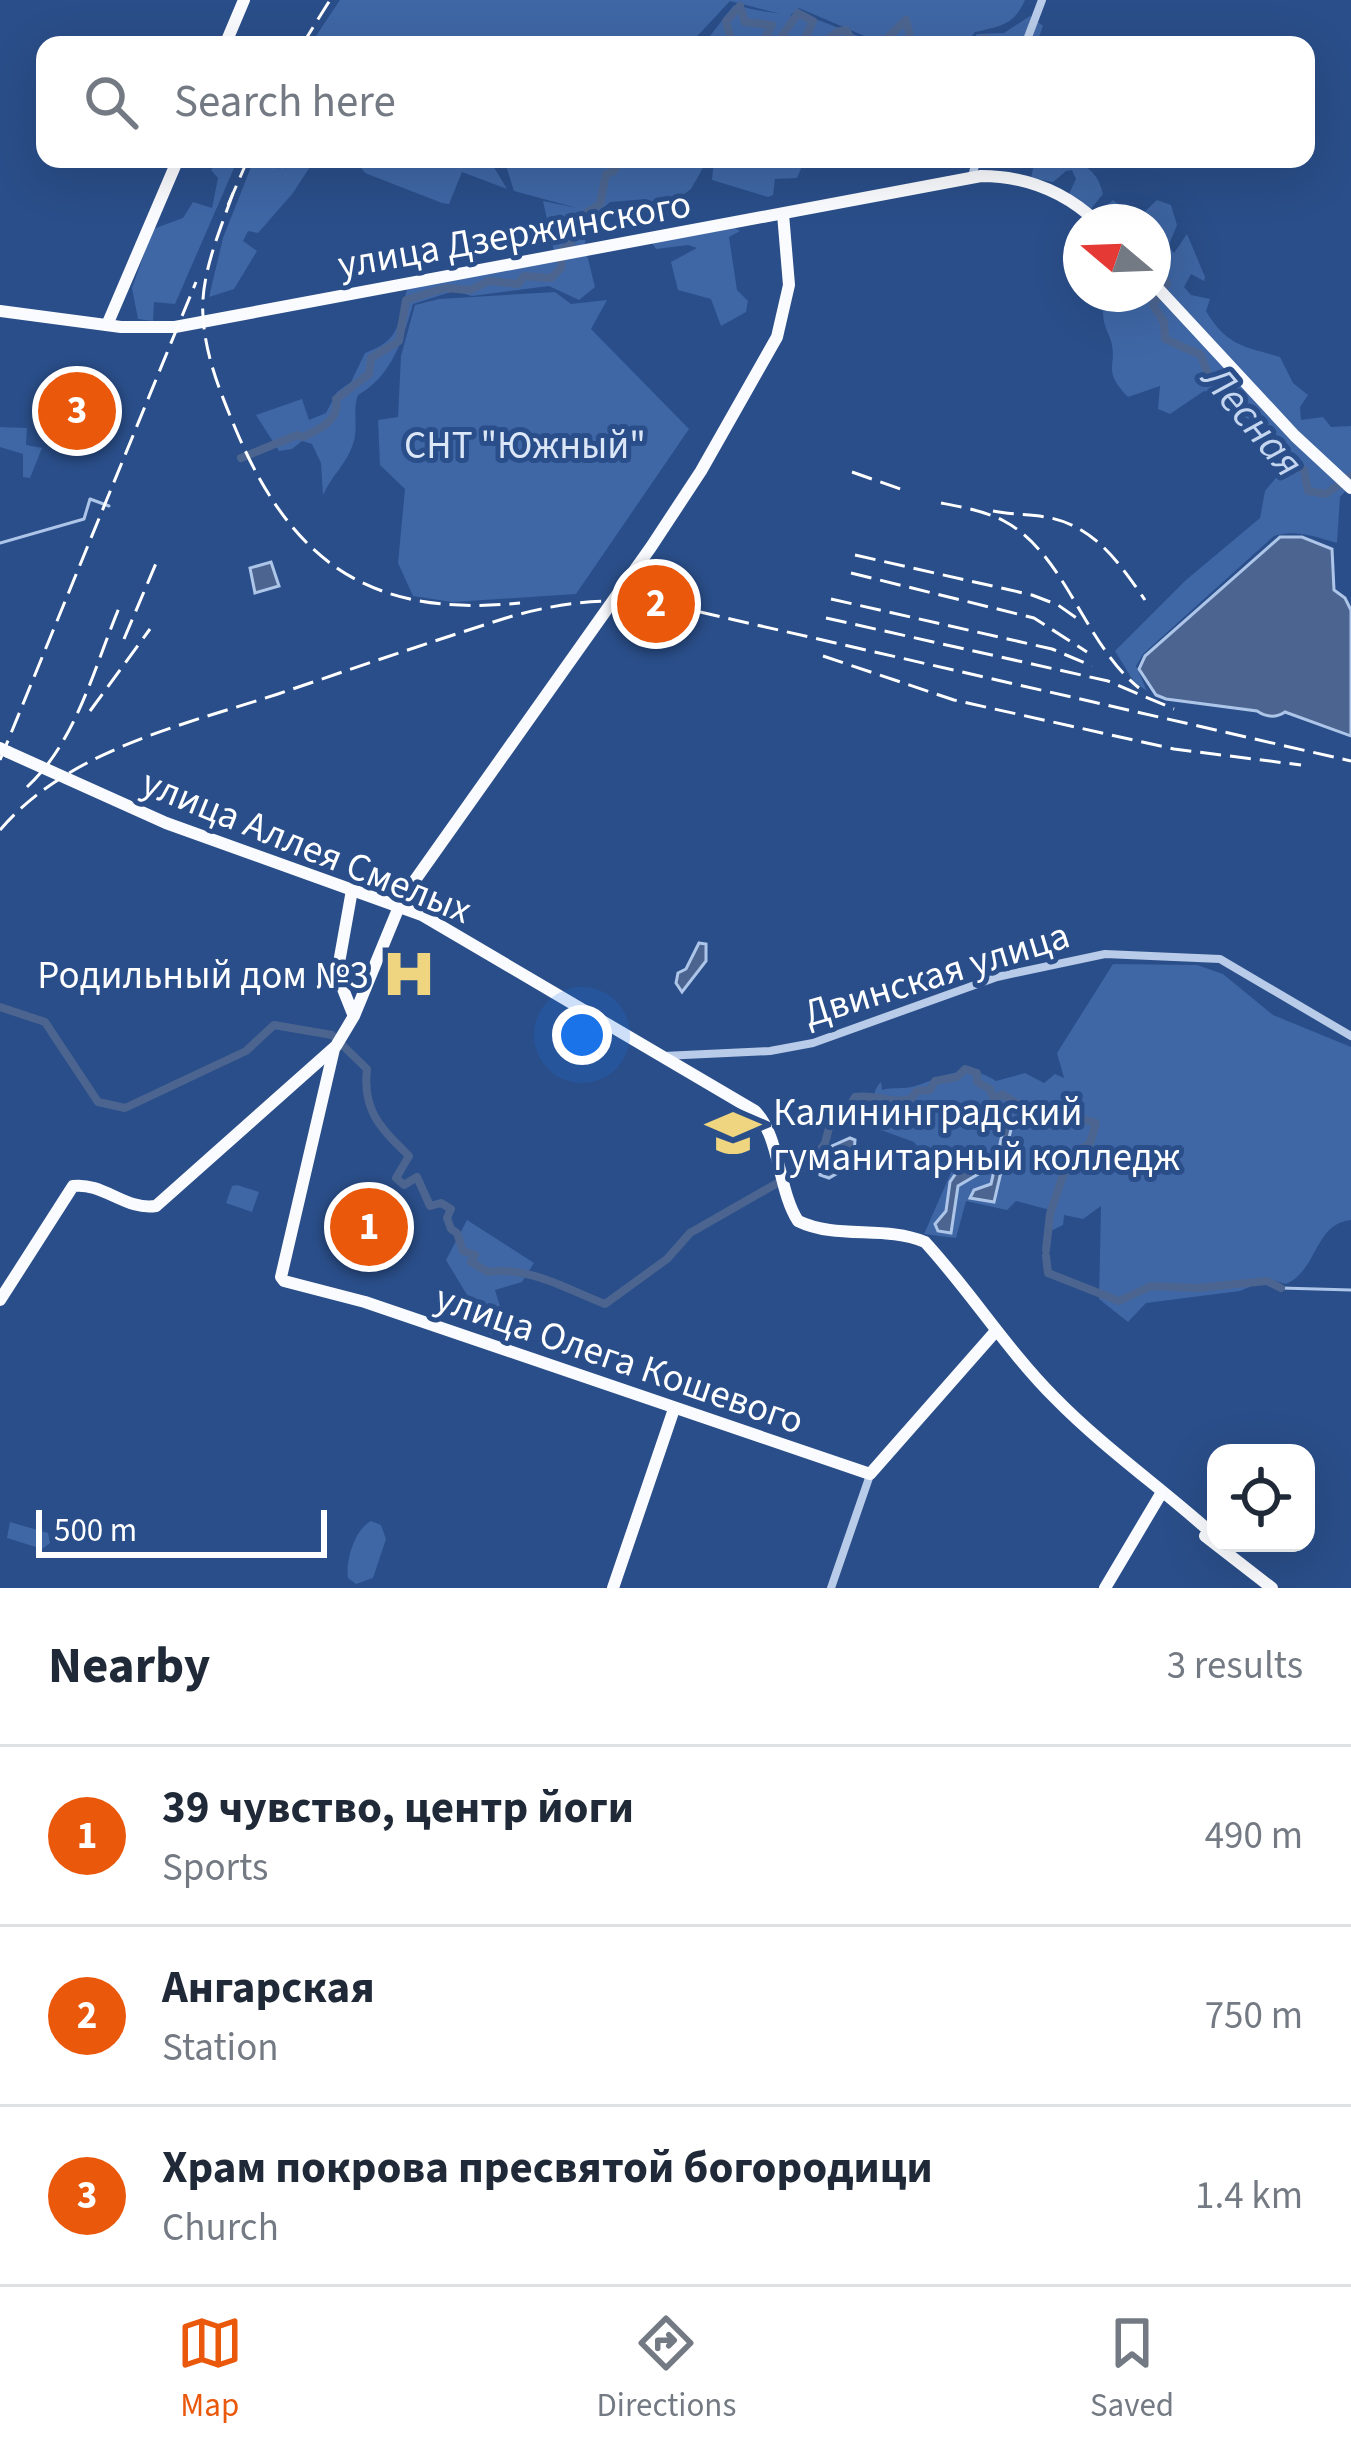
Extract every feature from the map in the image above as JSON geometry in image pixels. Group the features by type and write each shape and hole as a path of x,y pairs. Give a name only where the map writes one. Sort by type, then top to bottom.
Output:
{"main road":[{"path":"229,36 244,0"},
{"path":"107,325 174,168"},
{"name":"улица Дзержинского","path":"0,310 107,325 178,327 971,177 1037,184 1075,204"},
{"path":"0,1300 68,1191 88,1185 141,1208 156,1206 326,1064 427,858 692,486 777,337 789,280 783,214"},
{"path":"1171,303 1295,436 1345,482"},
{"name":"улица Аллея Смелых","path":"4,750 166,823 434,920 762,1118 793,1214 820,1230 925,1242 995,1332 1074,1417 1207,1530"},
{"path":"352,890 338,974 355,1007"},
{"name":"улица Олега Кошевого","path":"326,1064 282,1279 365,1302 870,1474"},
{"path":"870,1474 995,1332"},
{"path":"613,1588 674,1409"},
{"path":"1111,1585 1163,1497 1275,1588"},
{"path":"1233,1552 1275,1588"}],"street":[{"path":"1028,36 1042,0"},
{"path":"971,177 974,168"},
{"name":"Двинская улица","path":"662,1056 770,1051 813,1043 998,977 1105,954 1220,959 1351,1036"},
{"path":"832,1588 870,1474"}],"green space":[{"path":"340,0 1025,0 1011,20 972,36 864,36 799,8 790,15 858,36 710,36 734,5 779,13 730,1 697,36 316,36"},
{"path":"1030,16 1043,26 1039,36 976,36 1004,33"},
{"path":"234,168 175,304 154,302 153,321 138,319 132,288 153,229 183,218 193,202 212,208 218,178 211,170"},
{"path":"251,168 309,168 258,233 248,231 243,241 257,251 234,289 209,297 223,238"},
{"path":"361,168 494,168 507,189 462,172 449,204"},
{"path":"507,168 703,168 691,189 672,203 674,212 649,228 647,199 610,202 586,223 585,247 554,252 543,201 577,208 514,191"},
{"path":"713,168 801,168 797,178 775,179 773,195 768,197 712,180"},
{"path":"1033,168 1087,168 1103,194 1095,204 1082,204 1069,194 1076,179 1072,170 1053,182 1031,178"},
{"path":"1171,205 1177,225 1171,240"},
{"path":"735,228 740,231 729,237 737,290 748,301 746,312 721,326 711,299 678,290 671,262 697,248 656,249 652,243"},
{"path":"1187,234 1205,277 1204,281 1191,274 1184,287 1191,295 1210,299 1206,311 1214,323 1246,347 1280,357 1293,383 1308,395 1300,407 1301,420 1323,417 1331,427 1351,426 1351,485 1340,497 1337,543 1298,534 1274,536 1143,654 1136,666 1147,691 1134,682 1115,651 1186,580 1260,518 1265,491 1289,462 1257,423 1229,410 1215,393 1204,391 1170,414 1158,409 1160,386 1128,397 1113,374 1113,350 1103,312 1171,312 1171,250 1174,253"},
{"path":"587,255 595,287 579,300 549,286 472,296 454,291 413,304 388,367 358,395 353,444 323,495 321,463 312,444 302,441 279,451 256,415 302,399 309,420 326,413 337,392 351,382 365,353 393,335 408,287"},
{"name":"СНТ \"Южный\"","path":"555,292 571,304 607,300 591,329 689,429 576,594 452,602 413,596 398,563 405,489 380,465 378,420 398,417 401,356 415,305 439,299"},
{"path":"0,427 27,428 26,445 42,448 30,478 23,477 23,454 0,447"},
{"path":"1113,964 1197,965 1223,974 1273,1015 1351,1047 1351,1220 1330,1230 1304,1269 1286,1284 1269,1279 1240,1291 1146,1303 1128,1322 1099,1299 1101,1206 1083,1219 1064,1215 1063,1225 1049,1232 1054,1211 1016,1201 1007,1210 966,1201 956,1238 924,1234 953,1168 922,1153 914,1142 881,1130 874,1105 877,1087 881,1082 882,1090 912,1087 964,1071 996,1081 1025,1073 1044,1083 1055,1074 1064,1078 1057,1053"},
{"path":"232,1186 259,1192 252,1212 226,1203"},
{"path":"467,1220 534,1263 522,1282 495,1290 504,1319 491,1335 446,1260"},
{"path":"371,1521 381,1525 386,1539 373,1578 356,1584 348,1578 350,1555 360,1531"},
{"path":"10,1522 48,1533 50,1543 42,1549 7,1538"}],"shaded area":[{"path":"1280,537 1302,537 1332,549 1334,590 1351,610 1351,736 1285,712 1271,716 1166,699 1156,695 1139,669 1145,656"},
{"path":"271,562 279,586 255,593 250,568"},
{"path":"699,943 706,944 706,961 682,992 676,983 678,973 686,969"},
{"path":"1012,1125 994,1202 970,1198 974,1190 991,1184 1004,1126"},
{"path":"855,1140 854,1153 843,1170 829,1178 820,1175 821,1161 832,1155 832,1146"},
{"path":"983,1154 980,1173 958,1186 951,1233 938,1231 935,1224 946,1211 950,1182 961,1166 975,1164 977,1155"}],"waterway":[{"name":"Лесная","path":"730,36 726,21 740,6 745,22 772,25 766,36"},
{"name":"Лесная","path":"782,36 798,13 813,21 806,36"},
{"name":"Лесная","path":"889,36 906,20 910,36"},
{"name":"Лесная","path":"832,36 846,30 850,36"},
{"name":"Лесная","path":"241,458 297,435 303,437 327,423 335,413 336,399 369,374 371,358 399,341 406,300 445,288 470,290 489,281 518,284 524,276 551,278 561,268 562,250 571,243 559,234 561,229 600,204 606,174 616,168"},
{"name":"Лесная","path":"1158,312 1165,339 1201,355 1209,378 1229,388 1268,430 1280,454 1304,470 1308,491 1326,494 1351,476"},
{"name":"Лесная","path":"0,543 84,519 90,499 109,506"},
{"path":"0,1007 45,1022 98,1102 125,1108 246,1051 274,1025 332,1035 367,1069 371,1108 409,1156 396,1178 404,1185 417,1177 430,1206 441,1203 451,1209 447,1218 451,1229 463,1251 475,1255 471,1262 488,1272 533,1276 605,1304 667,1259 690,1233 809,1165 825,1143 829,1128 843,1119 855,1097 911,1099 917,1091 930,1090 935,1081 957,1077 965,1069 977,1073 977,1082 990,1089 994,1100 1002,1094 1032,1113 1061,1108 1096,1123 1090,1143 1073,1155 1062,1178 1050,1214 1046,1250"},
{"path":"1046,1256 1048,1273 1119,1301 1151,1286 1197,1288 1267,1281 1281,1288"},
{"path":"1281,1288 1351,1290"}],"railway":[{"path":"308,36 330,0"},
{"path":"228,205 244,168"},
{"path":"233,193 208,269 204,331 236,430 284,516 312,548 344,573 381,590 422,601 520,603"},
{"path":"0,760 196,282"},
{"path":"852,472 906,491"},
{"path":"941,503 989,515 1025,536 1044,555 1103,648 1139,688"},
{"path":"993,511 1051,518 1081,530 1116,561 1145,600"},
{"path":"855,555 1032,595 1078,619"},
{"path":"124,639 157,561"},
{"path":"851,573 1034,618 1087,652"},
{"path":"831,599 1052,649 1092,666"},
{"path":"0,830 59,779 129,744 506,618 604,601 665,604 1351,761"},
{"path":"27,787 71,726 119,608"},
{"path":"826,618 1108,681 1174,709"},
{"path":"90,711 150,629"},
{"path":"823,656 954,700 1174,749 1301,765"}],"place":[{"name":"Храм покрова пресвятой богородици","path":"77,411"},
{"name":"Ангарская","path":"656,604"},
{"name":"Родильный дом №3","path":"409,974"},
{"name":"Калининградский гуманитарный колледж","path":"733,1133"},
{"name":"39 чувство, центр йоги","path":"369,1227"}]}
